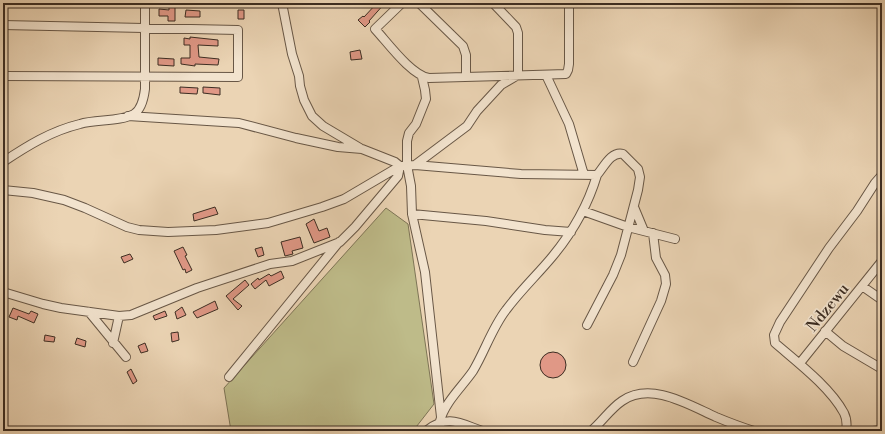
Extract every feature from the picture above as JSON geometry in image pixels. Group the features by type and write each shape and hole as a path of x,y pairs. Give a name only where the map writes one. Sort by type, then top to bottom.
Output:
{"street":[{"path":"128,116 138,110 142,104 144,96 145,3"},
{"path":"282,3 300,86 304,100 312,116 323,126 362,149 407,166 521,174 598,175"},
{"path":"402,3 375,29 410,67 422,77 426,90 426,99 416,124 409,133 407,141 407,166 411,186 412,214 425,272 441,419"},
{"path":"419,3 463,46 466,55 466,76"},
{"path":"493,3 516,27 518,33 518,75"},
{"path":"422,77 566,74 568,70 569,3"},
{"path":"3,25 238,30 238,77 145,78 3,76"},
{"path":"3,190 33,193 64,200 91,210 127,227 139,230 168,232 216,230 268,223 344,199 407,166 467,126 477,111 501,85 518,75"},
{"path":"546,75 569,124 584,175"},
{"path":"3,162 38,140 52,134 80,124 128,116 239,123 331,146 362,149"},
{"path":"426,431 441,419 451,399 467,379 479,360 498,321 507,308 552,258 571,232 583,211 598,175 614,155 620,153 637,167 639,172 639,183 634,207 618,263 587,325"},
{"path":"229,377 340,242 355,227 407,166"},
{"path":"846,431 847,423 844,414 834,399 800,363 775,343 774,335 780,322 829,248 882,175"},
{"path":"634,207 644,231"},
{"path":"583,211 628,227 675,238"},
{"path":"412,214 486,221 545,230 571,232"},
{"path":"633,362 662,301 666,284 665,275 656,258 653,234"},
{"path":"3,292 43,304 119,316 131,315 197,288 270,264 292,261 340,242"},
{"name":"Ndzewu","path":"800,363 882,261"},
{"path":"862,286 882,300"},
{"path":"89,312 126,357"},
{"path":"113,343 119,316"},
{"path":"825,331 843,346 882,369"},
{"path":"591,431 623,400 631,396 647,394 678,400 723,420 754,431"},
{"path":"441,419 456,422 482,431"},
{"path":"455,431 456,422"},
{"path":"873,431 882,430"}],"shaded area":[{"path":"386,208 408,224 434,404 413,431 231,431 224,388"}],"building":[{"path":"169,3 175,3 175,21 168,21 168,16 159,16 159,9 169,10"},
{"path":"377,3 385,3 365,27 358,20 363,16 364,17"},
{"path":"186,10 200,11 200,17 185,17"},
{"path":"238,10 244,10 244,19 238,19"},
{"path":"190,37 218,40 218,46 198,45 199,57 219,59 218,65 195,64 195,66 181,64 181,58 190,58 190,45 184,45 184,38 190,39"},
{"path":"360,50 362,59 351,60 350,52"},
{"path":"158,58 174,59 174,66 158,65"},
{"path":"180,87 198,88 197,94 180,93"},
{"path":"203,87 220,88 220,95 203,93"},
{"path":"215,207 218,214 194,221 193,214"},
{"path":"314,219 319,231 327,228 330,237 314,243 306,224"},
{"path":"300,237 303,248 292,251 293,254 285,256 281,242"},
{"path":"183,247 187,255 185,256 192,270 186,273 174,251"},
{"path":"262,247 264,255 258,257 255,249"},
{"path":"130,254 133,259 124,263 121,257"},
{"path":"281,271 284,278 269,286 266,280 255,289 251,284 258,278 259,280 269,274 271,276"},
{"path":"245,280 249,285 233,299 242,306 238,310 226,296"},
{"path":"215,301 218,309 197,318 193,312"},
{"path":"182,307 186,315 177,319 175,312"},
{"path":"13,308 29,314 31,311 38,314 34,323 18,316 17,320 9,317"},
{"path":"165,311 167,316 155,320 153,316"},
{"path":"178,332 179,340 172,342 171,333"},
{"path":"45,335 55,337 54,342 44,341"},
{"path":"77,338 86,341 85,347 75,344"},
{"path":"145,343 148,351 141,353 138,346"},
{"path":"553,352 562,356 566,365 562,374 553,378 544,374 540,365 544,356"},
{"path":"131,369 137,381 133,384 127,372"}]}
